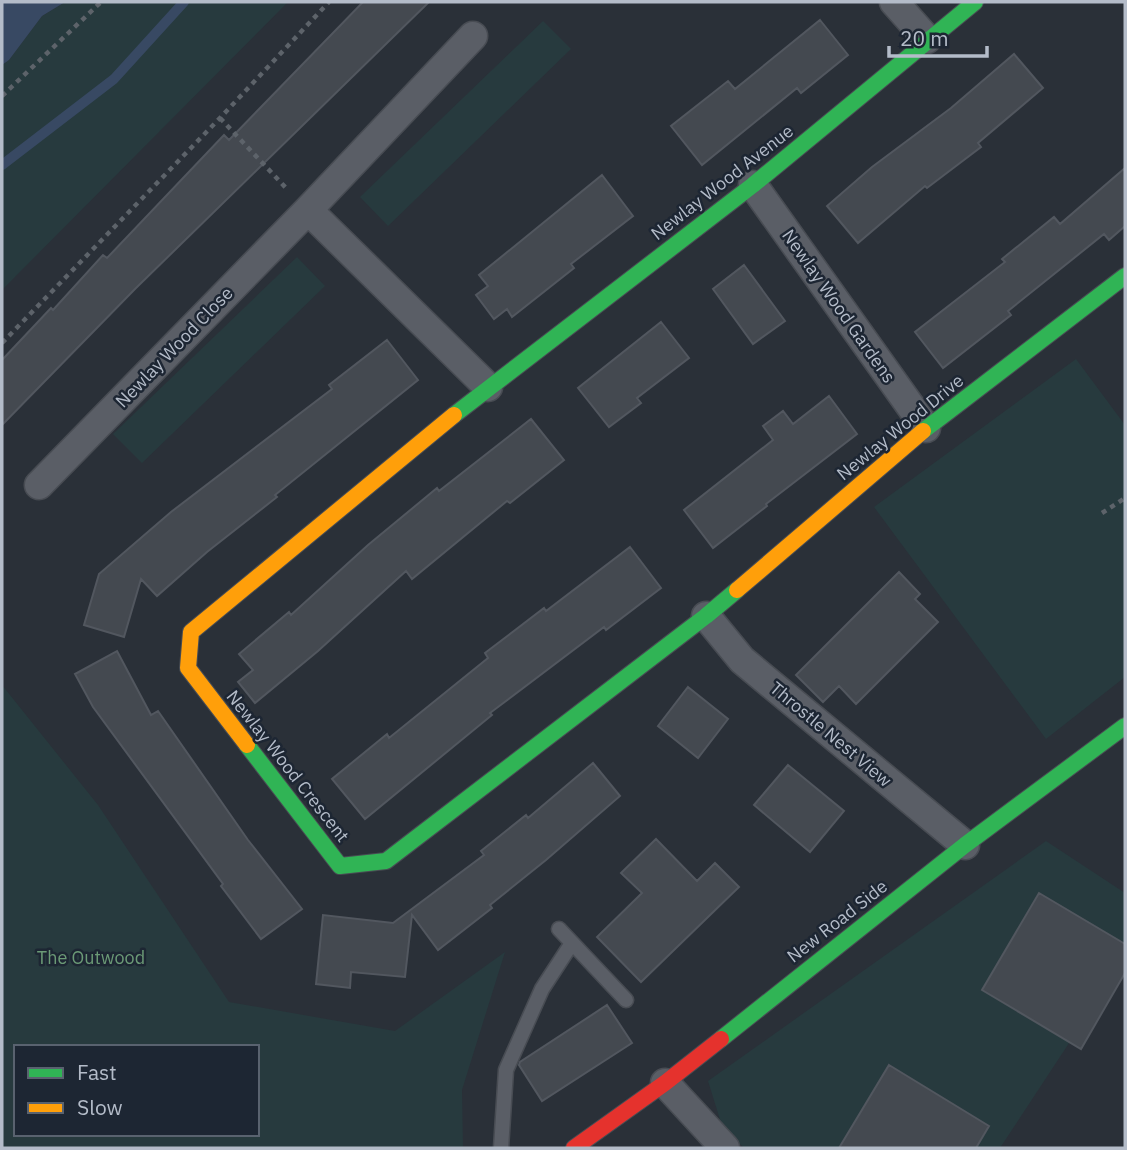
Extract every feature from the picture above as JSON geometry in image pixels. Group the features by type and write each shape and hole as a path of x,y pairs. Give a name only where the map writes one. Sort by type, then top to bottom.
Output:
{"street":[{"path":"894,2 928,39"},
{"name":"Newlay Wood Avenue","path":"488,387 753,185 975,2"},
{"name":"Newlay Wood Close","path":"39,485 308,210 473,36"},
{"name":"Newlay Wood Gardens","path":"753,185 926,428"},
{"path":"308,210 488,387"},
{"name":"Newlay Wood Drive","path":"706,616 926,428 1125,276"},
{"name":"Newlay Wood Crescent","path":"488,387 191,632 188,668 340,866 386,861 706,616"},
{"name":"Throstle Nest View","path":"706,616 742,660 965,845"},
{"name":"New Road Side","path":"574,1148 664,1083 965,845 1125,726"},
{"path":"664,1083 725,1148"}],"lane":[{"path":"559,929 626,1000"},
{"path":"501,1148 506,1070 542,989 572,943"}],"path":[{"path":"2,96 101,2"},
{"path":"2,344 329,2"},
{"path":"220,118 308,210"},
{"path":"1102,513 1125,498"}],"green space":[{"path":"65,2 288,2 2,290 2,65 9,60 42,16"},
{"path":"543,21 571,49 388,226 360,197"},
{"path":"297,257 325,286 142,463 113,434"},
{"path":"1076,359 1125,425 1125,677 1046,739 874,507"},
{"name":"The Outwood","path":"2,685 98,805 229,1002 395,1031 505,952 462,1090 463,1148 2,1148"},
{"path":"1046,841 1125,893 1125,958 1000,1148 744,1148 722,1126 708,1081"}],"water":[{"path":"2,2 65,2 42,16 9,60 2,65"}],"building":[{"path":"363,2 429,2 135,289 2,425 2,360 103,255 107,258 224,135 229,140"},
{"path":"820,20 848,55 801,93 797,88 702,165 671,126 728,81 735,89"},
{"path":"1014,54 1043,88 978,143 981,147 927,188 925,186 858,243 827,206 872,167 951,108"},
{"path":"1125,168 1125,226 1109,240 1104,234 1008,311 1011,315 943,368 915,332 1005,262 1002,259 1054,217 1060,224"},
{"path":"602,175 633,216 571,264 574,268 512,317 507,309 494,319 476,295 488,286 479,275"},
{"path":"744,265 785,321 753,344 713,289"},
{"path":"661,322 689,358 637,398 641,403 609,427 578,388"},
{"path":"387,340 418,380 275,495 277,497 207,552 157,596 141,579 124,637 84,625 99,574 171,512 332,389 329,385"},
{"path":"829,396 857,434 713,548 684,510 773,440 763,426 783,411 793,424"},
{"path":"531,419 564,460 510,503 507,501 412,579 406,571 318,651 255,703 238,682 253,670 239,654 289,612 291,615 368,545 437,488 439,491"},
{"path":"630,547 661,588 606,630 604,627 490,713 492,715 365,819 332,779 387,734 389,738 488,658 485,653"},
{"path":"899,572 920,594 915,599 938,622 856,704 839,686 823,702 796,675"},
{"path":"117,651 151,715 158,711 248,840 302,909 261,939 93,707 75,674"},
{"path":"688,687 728,719 698,758 658,726"},
{"path":"593,763 620,796 490,905 492,908 438,950 412,915 405,977 351,972 350,988 316,984 323,915 393,923 484,855 481,851 526,815 528,818"},
{"path":"788,765 844,811 810,852 754,805"},
{"path":"656,839 697,881 715,863 739,887 641,982 597,937 642,893 621,873"},
{"path":"1039,893 1125,944 1125,973 1081,1049 982,990"},
{"path":"607,1005 632,1043 542,1101 519,1065 520,1062"},
{"path":"889,1065 989,1126 976,1148 839,1148"}],"waterway":[{"path":"2,165 114,79 184,2"}],"traffic: fast":[{"path":"454,415 753,185 975,2"},
{"path":"923,431 1125,276"},
{"path":"247,745 340,866 386,861 737,590"},
{"path":"721,1039 965,845 1125,726"}],"traffic: slow":[{"path":"247,745 188,668 191,632 454,415"},
{"path":"737,590 923,431"}],"traffic: jam":[{"path":"574,1148 721,1039"}]}
